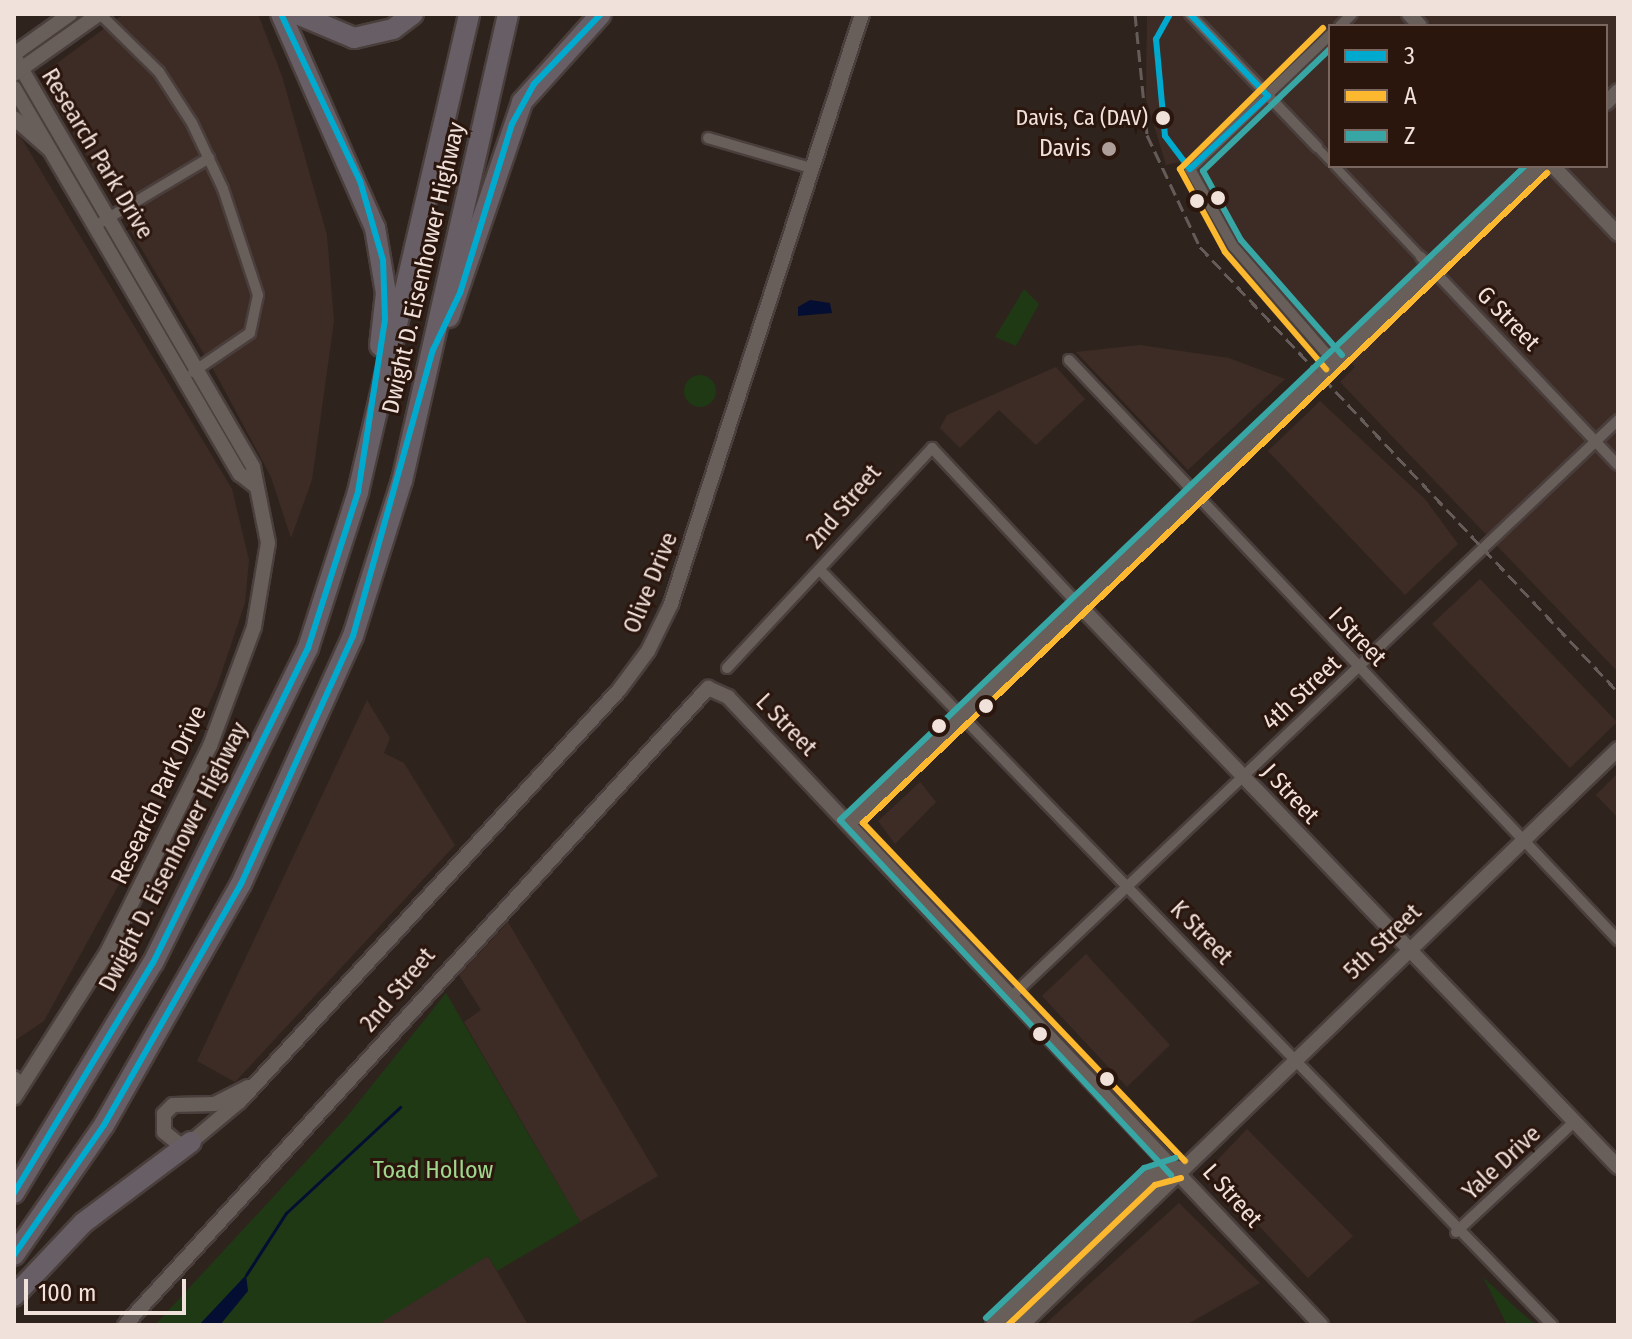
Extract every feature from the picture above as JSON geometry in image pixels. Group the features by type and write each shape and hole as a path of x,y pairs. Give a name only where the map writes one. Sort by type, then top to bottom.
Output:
{"highway":[{"path":"281,14 360,181 383,260 385,319 358,492"},
{"path":"297,14 354,38 393,29 413,14"},
{"name":"Dwight D. Eisenhower Highway","path":"14,1193 175,920 308,648 358,492 469,14"},
{"name":"Dwight D. Eisenhower Highway","path":"14,1255 104,1125 241,884 353,636 433,350 508,14"},
{"path":"433,350 460,293 522,102 601,14"},
{"path":"14,1296 83,1223 191,1142"}],"street":[{"path":"16,63 70,14"},
{"path":"16,63 100,14 159,72 209,158 260,310 241,342 184,377"},
{"name":"Olive Drive","path":"248,1087 215,1104 167,1109 167,1136 191,1142 248,1087 619,690 648,651 671,604 862,14"},
{"path":"1190,14 1328,159"},
{"path":"1328,37 1190,169 1233,246 1334,362"},
{"name":"Research Park Drive","path":"14,1098 19,1080 144,881 237,678 268,564 253,467 110,217 16,63"},
{"name":"Research Park Drive","path":"14,88 184,377 254,485"},
{"path":"14,118 50,150"},
{"path":"708,138 814,169"},
{"path":"95,226 209,158"},
{"name":"G Street","path":"1337,168 1618,465"},
{"path":"849,823 1334,362 1426,263 1538,168"},
{"path":"1555,168 1618,234"},
{"name":"I Street","path":"1069,360 1193,495 1618,940"},
{"name":"4th Street","path":"1013,995 1618,420"},
{"name":"2nd Street","path":"727,668 820,570 881,496 932,448"},
{"name":"J Street","path":"932,448 1618,1167"},
{"name":"K Street","path":"820,570 1128,886 1456,1232 1552,1325"},
{"name":"2nd Street","path":"125,1325 708,688"},
{"name":"L Street","path":"708,688 728,697 1178,1168 1321,1325"},
{"name":"5th Street","path":"1022,1325 1167,1187 1178,1168 1618,749"},
{"name":"Yale Drive","path":"1456,1232 1574,1122"},
{"name":"5th Street","path":"993,1325 1150,1176 1178,1168"}],"shaded area":[{"path":"124,14 258,14 282,76 327,235 334,321 312,480 291,538 271,477 217,376 43,83 45,72"},
{"path":"1147,14 1618,14 1618,672 1340,382 1355,367 1342,354 1334,362 1219,226 1199,182 1179,162 1166,165 1146,99"},
{"path":"14,126 232,489 249,560 245,603 217,686 163,804 44,1021 14,1041"},
{"path":"1140,345 1229,358 1285,379 1188,470 1076,352"},
{"path":"1056,367 1085,399 1036,445 999,410 960,448 940,428 947,415"},
{"path":"1320,401 1425,499 1458,544 1405,595 1268,451"},
{"path":"1480,579 1617,722 1570,768 1432,624"},
{"path":"367,700 390,738 384,753 404,763 455,845 235,1082 197,1061"},
{"path":"1618,773 1618,818 1596,795"},
{"path":"920,782 936,802 895,844 878,821"},
{"path":"508,922 658,1176 580,1222 464,1022 481,1010 459,975"},
{"path":"1086,954 1170,1045 1127,1087 1042,996"},
{"path":"1247,1129 1353,1236 1308,1278 1207,1171"},
{"path":"1179,1203 1260,1283 1186,1325 1044,1325"},
{"path":"488,1256 528,1325 377,1325 374,1320"}],"green space":[{"path":"1024,289 1039,304 1016,346 995,337"},
{"path":"700,375 712,379 716,391 712,403 700,407 688,403 684,391 688,379"},
{"name":"Toad Hollow","path":"446,993 580,1222 497,1271 488,1256 377,1325 155,1325 345,1119"},
{"path":"1483,1277 1517,1309 1536,1325 1507,1325"}],"water":[{"path":"810,300 830,303 832,313 798,316 798,307"},
{"path":"246,1275 248,1291 220,1325 199,1325"}],"waterway":[{"path":"246,1275 286,1213 400,1107"}],"railway":[{"path":"1135,14 1147,135 1200,247 1618,692"}],"transit line":[{"name":"3","path":"14,1193 153,963 308,648 358,492 385,319 383,260 360,181 281,14"},
{"name":"3","path":"14,1255 104,1125 241,884 353,636 433,350 460,293 512,124 534,84 601,14"},
{"name":"3","path":"1170,14 1156,39 1165,136 1190,169 1268,96 1190,14"},
{"name":"A","path":"1323,28 1180,169 1225,252 1326,369"},
{"name":"Z","path":"1328,51 1203,171 1241,240 1342,355"},
{"name":"Z","path":"1171,1175 840,820 1523,168"},
{"name":"A","path":"1185,1161 863,823 1547,173"},
{"name":"Z","path":"986,1318 1144,1168 1175,1158"},
{"name":"A","path":"1008,1325 1155,1185 1181,1178"}],"place":[{"name":"Davis, Ca (DAV)","path":"1163,118"},
{"name":"Davis","path":"1109,149"}]}
